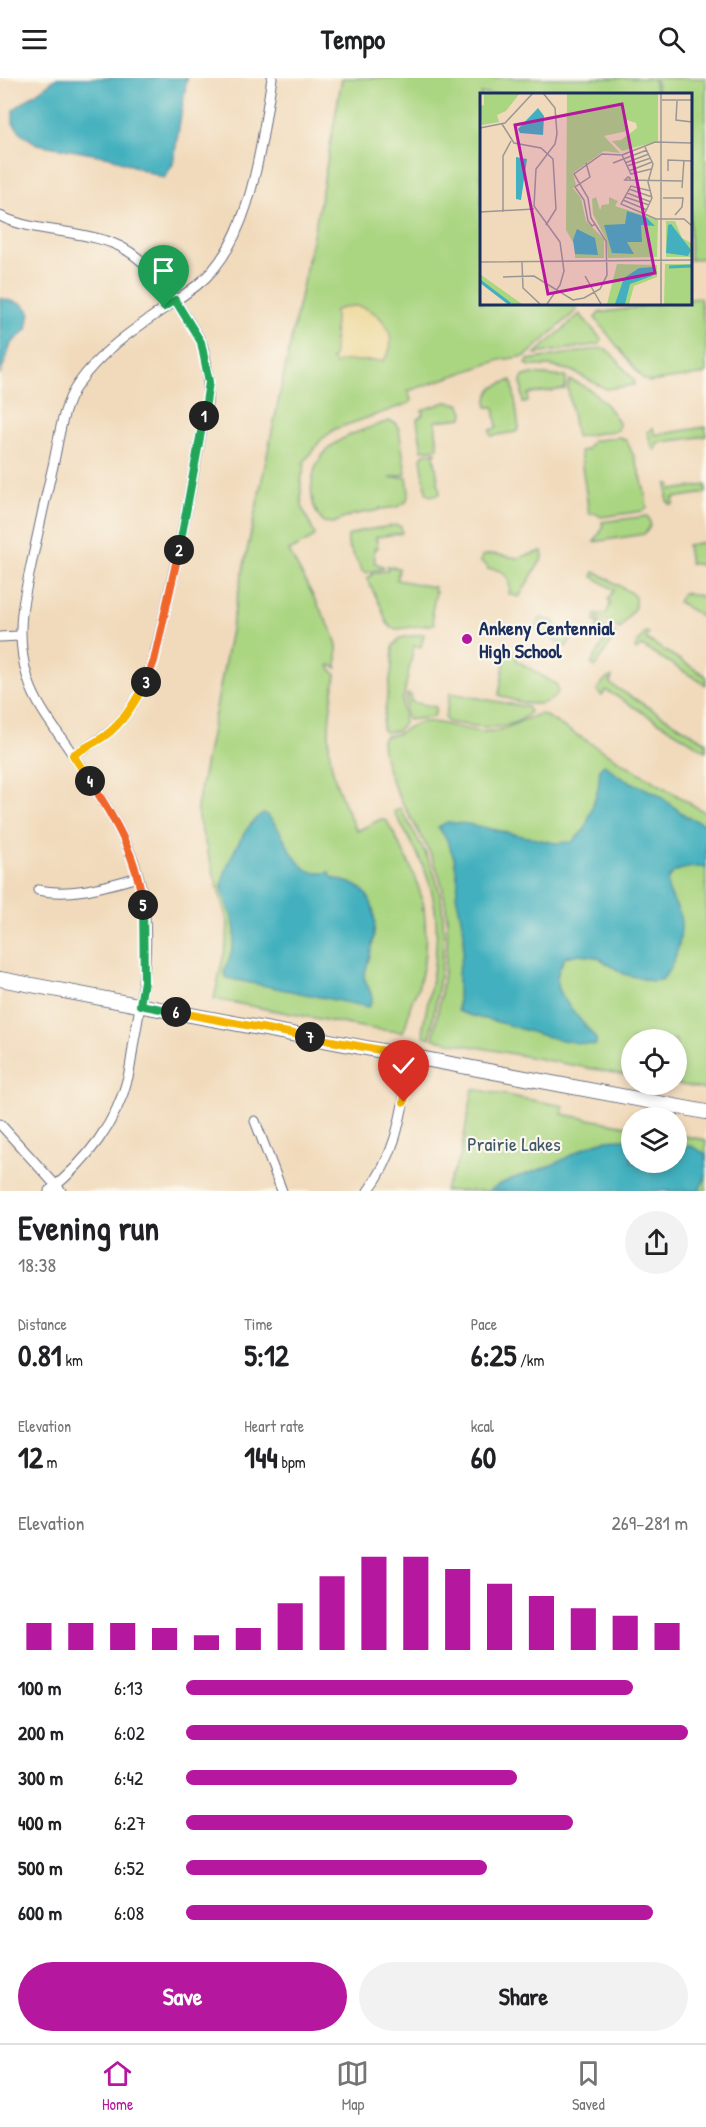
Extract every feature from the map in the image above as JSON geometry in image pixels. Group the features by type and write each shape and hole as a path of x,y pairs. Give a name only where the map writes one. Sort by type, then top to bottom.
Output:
{"main road":[{"path":"0,979 706,1112"}],"street":[{"path":"0,1124 55,1189 89,1152 114,1114 128,1077 144,981 144,912 138,877 128,848 111,813 38,701 28,680 19,636 20,619 62,422 77,385 104,353 198,285 228,252 253,186 272,78"},
{"path":"0,216 26,225 99,239 123,248 147,265 175,300 201,342 209,382 205,415 178,554 154,661 143,687 120,722 106,736 73,755"},
{"path":"0,638 19,636"},
{"path":"38,890 68,893 138,877"},
{"path":"368,1191 386,1163 396,1141 412,1056"},
{"path":"255,1120 282,1191"}],"green space":[{"path":"342,78 653,78 656,93 480,93 480,304 573,304 577,310 526,356 500,360 408,391 410,403 335,429 321,440 303,463 305,464 301,481 301,496 303,509 315,535 289,551 334,635 337,646 337,668 330,665 329,667 336,675 329,718 333,773 357,831 381,819 387,821 413,873 424,907 422,909 424,909 426,939 423,969 403,1032 372,1029 214,999 227,940 228,923 198,818 197,807 236,604 320,202"},
{"path":"655,78 706,78 706,254 703,258 691,260 691,93 658,93"},
{"path":"700,298 706,336 706,374 649,382 643,379 595,318 599,313 658,304 691,304 691,299"},
{"path":"580,314 601,339 600,344 535,354"},
{"path":"604,348 634,380 634,385 606,389 572,371 526,364 528,360"},
{"path":"532,374 565,377 565,389 528,394 528,402 523,403 521,380 524,376"},
{"path":"512,380 519,428 516,432 491,436 490,430 497,428 494,407 487,407 488,395 493,388"},
{"path":"569,380 585,386 604,402 619,423 618,430 576,437 568,389"},
{"path":"446,402 459,404 464,412 463,418 435,421 438,448 422,450 417,420 423,414 422,410"},
{"path":"389,421 395,423 399,429 406,474 390,478 407,477 409,493 406,502 397,507 380,508 352,515 333,523 323,522 313,504 312,494 315,469 321,457 339,441"},
{"path":"706,427 706,436 657,443 656,450 653,449 647,432 653,428 655,435"},
{"path":"619,437 626,440 634,456 647,508 643,511 601,517 595,513 589,514 580,451 586,450 592,441"},
{"path":"436,452 434,455 440,494 430,496 426,492 421,458 424,454"},
{"path":"667,484 670,484 672,490 706,485 706,493 673,498 674,504 671,505 667,501"},
{"path":"647,516 650,525 644,534 594,542 603,528 602,522"},
{"path":"397,525 401,527 402,533 376,537 378,548 374,549 375,563 384,568 363,572 348,545 348,536 360,531"},
{"path":"706,542 706,566 690,563 687,545"},
{"path":"542,551 543,557 519,597 509,594 510,589 506,576 498,570 488,569 481,562 482,556 492,554 518,558"},
{"path":"387,566 399,568 397,580 434,587 436,592 432,611 434,624 398,629 392,628 387,623 367,579 374,573 388,570"},
{"path":"594,572 635,597 635,607 620,629 595,616 606,614 611,602 608,600 614,590 592,576"},
{"path":"683,593 706,597 706,619 678,602"},
{"path":"541,618 556,622 556,627 577,631 566,647 536,629"},
{"path":"595,619 616,634 595,667 591,664 605,640 594,633 599,624 594,621"},
{"path":"645,632 649,633 646,639 706,676 706,685 642,646 636,650 635,647"},
{"path":"424,634 421,647 414,646 402,704 404,723 397,731 385,732 382,729 393,646 400,638"},
{"path":"510,650 518,655 516,660 557,685 558,692 553,698 547,702 531,704 499,695 505,659"},
{"path":"612,677 610,684 706,742 706,751 606,690 602,696 597,691 598,689 605,680"},
{"path":"450,693 527,707 530,712 512,724 502,726 480,727 448,722 445,718"},
{"path":"407,694 411,695 411,702 436,707 434,717 408,720 405,712"},
{"path":"544,715 706,813 706,1090 687,1086 687,1029 621,1029 621,1074 433,1039 447,950 446,906 442,884 434,862 402,803 389,773 382,740 385,736 397,734 423,722 483,732 506,728 532,716"},
{"path":"400,808 431,864 443,914 444,935 440,976 430,1038 424,1036 423,1027 437,936 434,900 426,873 394,812"},
{"name":"Prairie Lakes","path":"473,1089 564,1106 562,1114 621,1125 621,1173 687,1173 687,1137 706,1140 706,1191 444,1191 460,1158"}],"sand":[{"path":"351,306 371,311 385,324 391,343 389,352 383,361 340,361 336,365 331,359 334,357 335,310"}],"water":[{"path":"57,78 187,78 173,164 164,178 110,157 37,144 22,134 13,123 13,110"},
{"path":"0,298 22,304 30,312 27,329 11,344 0,375"},
{"path":"604,764 620,777 657,794 686,816 706,825 706,868 694,867 674,872 668,881 670,893 679,912 681,926 678,949 670,968 662,980 651,981 624,974 599,958 580,954 565,957 558,974 558,987 566,1002 596,1039 596,1045 551,1038 458,1011 458,973 463,952 464,932 456,895 458,882 454,858 447,840 438,827 447,822 468,824 555,843 572,842 585,829 598,789 600,768"},
{"path":"264,813 273,821 298,862 306,869 317,873 330,872 330,876 357,886 368,896 372,906 374,930 364,976 372,996 368,1007 227,978 224,973 233,948 235,933 223,894 223,880 243,835"},
{"path":"621,1139 621,1173 687,1173 687,1146 691,1146 706,1154 706,1176 699,1191 488,1191 508,1180 552,1165 591,1145 608,1140"}],"place":[{"name":"Ankeny Centennial High School","path":"467,639"}],"route":[{"path":"164,307 175,300 201,342 209,382 178,554 154,661 147,680 120,722 106,736 73,755 111,813 134,862 144,912 144,981 140,1005 412,1056 404,1102"}]}
